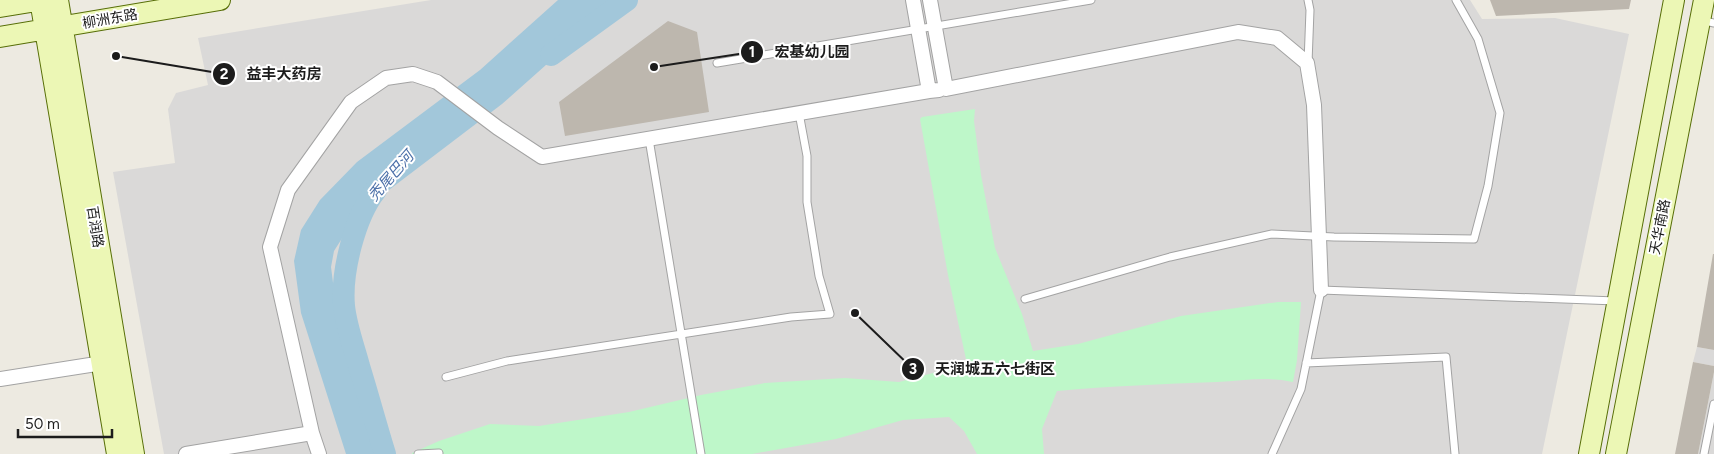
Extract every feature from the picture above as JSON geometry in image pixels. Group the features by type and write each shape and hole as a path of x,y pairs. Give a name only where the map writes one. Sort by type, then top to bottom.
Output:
{"main road":[{"name":"百润路","path":"41,0 53,28 110,361 134,454"},
{"path":"0,7 41,0"},
{"name":"百润路","path":"53,28 58,0"},
{"name":"柳洲东路","path":"0,37 220,0"},
{"name":"天华南路","path":"1589,454 1658,94 1674,0"},
{"name":"天华南路","path":"1616,454 1706,12"},
{"name":"百润路","path":"110,361 118,454"}],"street":[{"path":"913,0 929,91"},
{"path":"930,0 946,89"},
{"path":"318,454 270,247 288,190 351,102 386,78 412,74 437,82 498,128 542,157 946,89 1238,32 1277,38 1306,63 1314,105 1321,290"},
{"path":"0,379 110,361"},
{"path":"186,454 312,433"}],"lane":[{"path":"717,63 1091,0"},
{"path":"1308,0 1310,10 1308,71"},
{"path":"1025,299 1170,257 1272,234 1474,239 1488,186 1500,113 1478,39 1456,0"},
{"path":"446,377 507,361 791,317 830,314 819,276 807,202 806,156 799,113"},
{"path":"649,139 701,454"},
{"path":"1272,454 1301,389 1321,290 1618,301"},
{"path":"1306,363 1446,357 1455,454"},
{"path":"1704,454 1714,404"},
{"path":"419,454 439,453"}],"shaded area":[{"path":"431,0 1470,0 1482,19 1555,18 1629,34 1542,454 164,454 113,172 175,163 168,109 176,93 208,85 198,38"},
{"path":"1697,347 1714,350 1714,366 1693,362"},
{"path":"1714,372 1714,454 1698,454"}],"green space":[{"path":"975,109 974,121 981,175 995,248 1022,314 1033,351 1078,344 1181,316 1278,302 1301,302 1297,360 1293,382 1255,379 1057,391 1042,429 1044,454 977,454 964,431 949,417 903,420 836,439 752,454 412,454 439,441 490,424 539,426 629,412 701,395 765,383 845,378 899,382 967,364 948,275 920,119 922,117"}],"water":[{"path":"558,0 619,0 502,104 381,196 348,229 334,251 331,267 336,306 384,454 346,454 301,313 294,261 301,230 320,200 357,162 480,70"}],"building":[{"path":"1490,0 1631,0 1629,9 1496,16"},
{"path":"668,21 697,32 709,112 565,136 559,102"},
{"path":"1714,254 1714,350 1697,347"},
{"path":"1693,362 1714,366 1698,454 1675,454"}],"waterway":[{"name":"秃尾巴河","path":"551,55 627,0"},
{"name":"秃尾巴河","path":"376,190 362,214 351,245 345,277 344,306 350,336 385,454"}],"place":[{"name":"益丰大药房","path":"116,56"},
{"name":"宏基幼儿园","path":"654,67"},
{"name":"天润城五六七街区","path":"855,313"}]}
